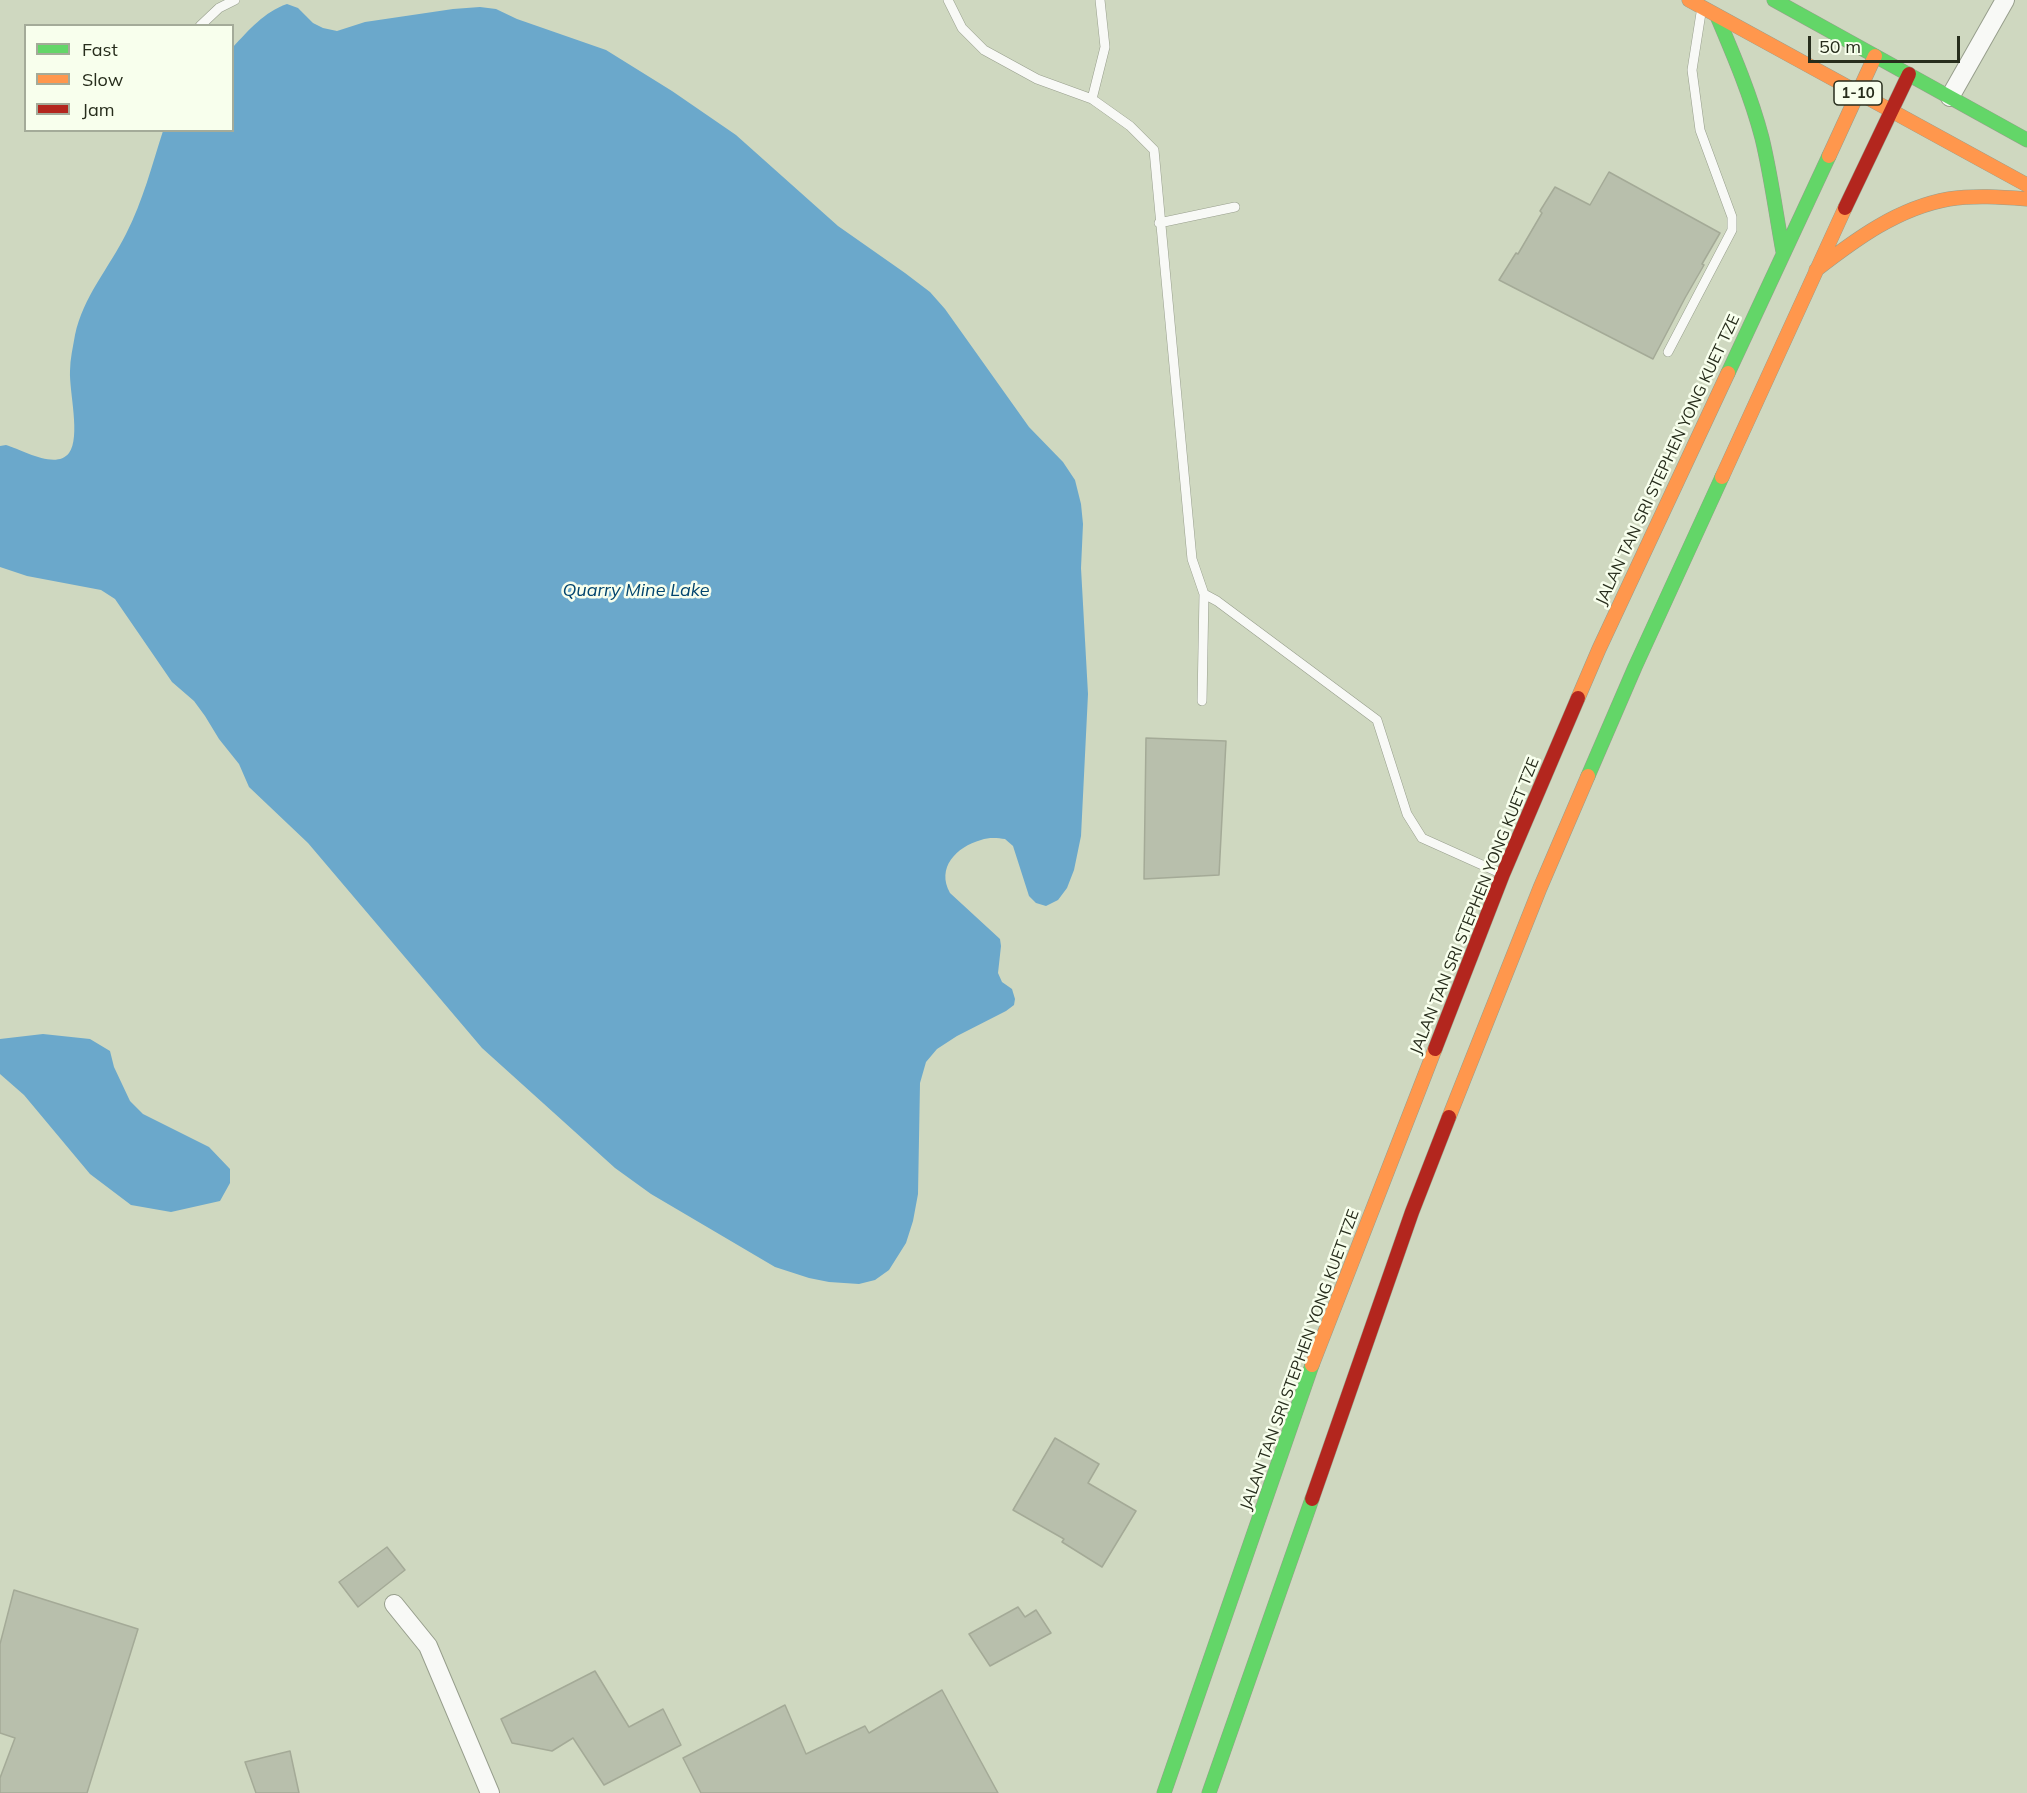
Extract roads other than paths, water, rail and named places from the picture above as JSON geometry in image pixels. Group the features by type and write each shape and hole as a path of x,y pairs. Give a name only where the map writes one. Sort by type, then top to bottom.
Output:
{"main road":[{"name":"1-10","path":"1689,0 2027,185"},
{"name":"1-10","path":"1780,2 2027,140"},
{"path":"1717,16 1745,82 1757,118 1766,154 1783,252"},
{"name":"JALAN TAN SRI STEPHEN YONG KUET TZE","path":"1164,1793 1303,1389 1503,874 1599,649 1875,56"},
{"path":"1209,1793 1412,1212 1536,899 1635,667 1816,270 1909,74"},
{"path":"1816,270 1866,232 1901,212 1941,200 2027,199"}],"street":[{"path":"1950,97 2005,0"},
{"path":"394,1604 428,1646 490,1793"}],"lane":[{"path":"202,24 219,8 235,0"},
{"path":"948,0 962,28 984,50 1036,80 1092,99 1130,126 1154,150 1192,559 1204,594 1202,701"},
{"path":"1092,99 1105,47 1100,0"},
{"path":"1668,352 1732,230 1732,217 1700,130 1692,70 1702,8"},
{"path":"1159,223 1235,207"},
{"path":"1204,594 1255,628 1377,720 1407,814 1422,838 1503,874"}],"water":[{"name":"Quarry Mine Lake","path":"287,4 298,8 313,23 337,31 365,22 453,9 480,7 496,9 517,19 606,50 672,91 736,135 838,226 930,292 945,309 1029,427 1063,462 1075,480 1083,524 1081,568 1088,694 1081,836 1074,870 1067,888 1058,900 1046,906 1036,903 1029,896 1013,846 1005,839 987,838 972,843 957,853 947,867 946,884 950,893 1000,939 998,973 1002,982 1012,989 1014,1005 957,1036 937,1049 926,1062 920,1083 918,1194 913,1221 906,1243 889,1270 875,1280 859,1284 829,1282 775,1267 651,1194 615,1168 482,1048 308,843 249,787 239,764 219,739 205,716 194,701 172,682 115,599 101,590 27,576 0,567 0,446 6,445 39,457 56,460 69,453 74,436 70,366 79,321 90,295 132,221 163,132 234,132 234,46 251,28 279,7"},
{"path":"43,1034 90,1039 110,1051 114,1067 130,1101 143,1114 209,1147 230,1169 230,1183 220,1201 171,1212 131,1205 90,1174 24,1095 0,1074 0,1039"}]}
